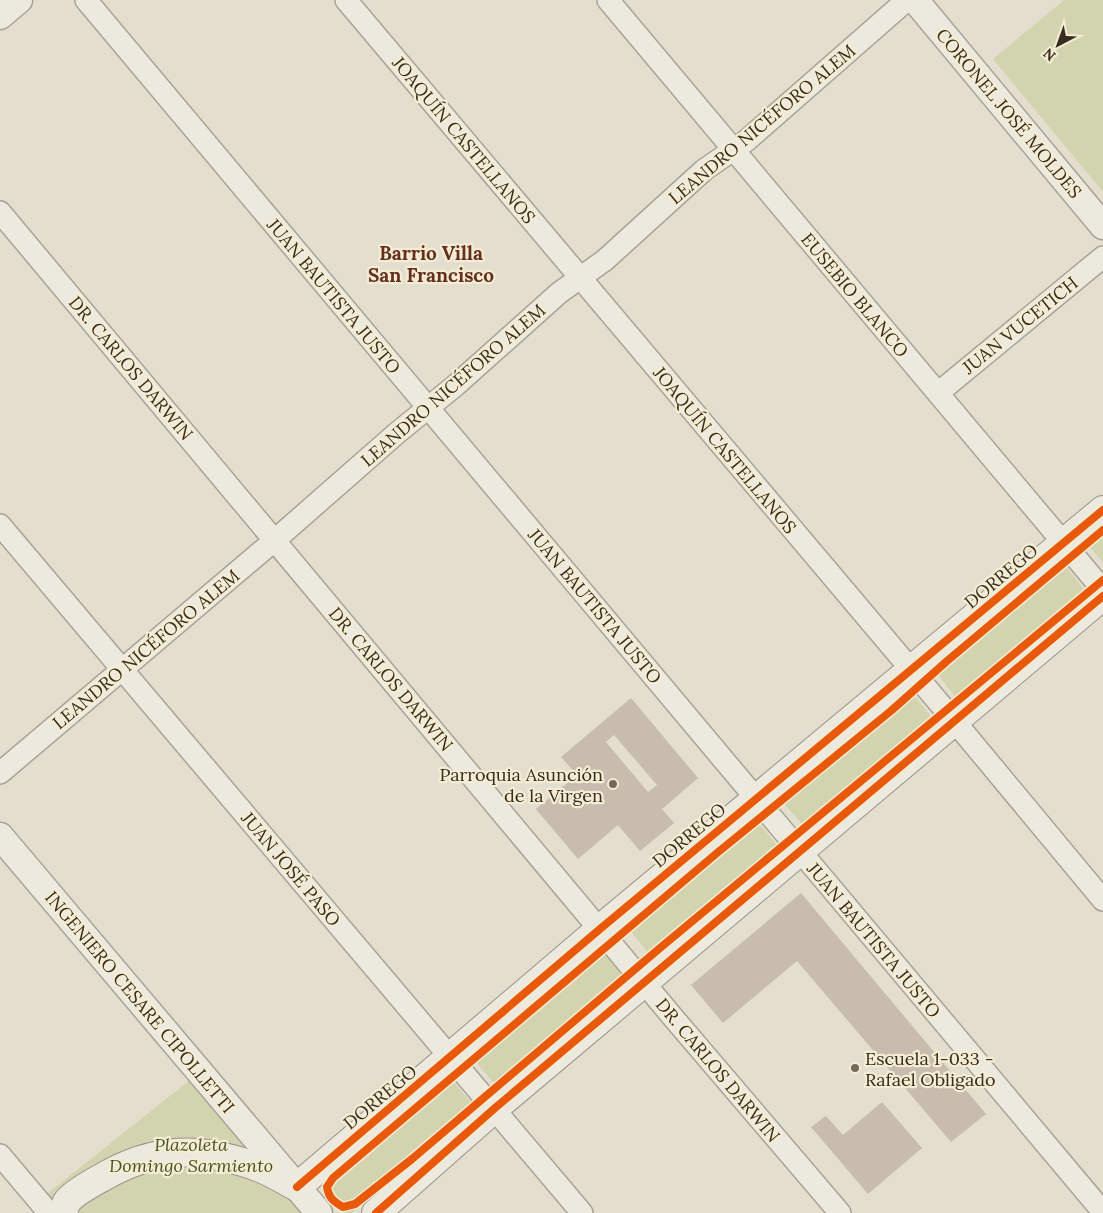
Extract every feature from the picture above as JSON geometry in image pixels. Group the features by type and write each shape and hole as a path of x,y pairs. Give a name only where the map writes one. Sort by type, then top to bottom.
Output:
{"main road":[{"name":"DORREGO","path":"297,1187 600,929 1103,510"},
{"path":"376,1213 494,1108 1103,596"},
{"path":"63,1213 67,1201 89,1185 126,1164 163,1153 188,1152 222,1157 261,1168 297,1187"}],"street":[{"path":"0,16 20,0"},
{"name":"JUAN BAUTISTA JUSTO","path":"86,0 1103,1212"},
{"name":"JOAQUÍN CASTELLANOS","path":"346,0 1103,900"},
{"name":"EUSEBIO BLANCO","path":"608,0 1103,590"},
{"name":"LEANDRO NICÉFORO ALEM","path":"0,773 274,540 559,293 605,260 704,170 733,151 759,130 908,0"},
{"name":"CORONEL JOSÉ MOLDES","path":"916,0 1103,226"},
{"name":"DR. CARLOS DARWIN","path":"0,212 644,982 840,1213"},
{"name":"JUAN VUCETICH","path":"938,393 1103,257"},
{"name":"JUAN JOSÉ PASO","path":"0,525 582,1213"},
{"name":"INGENIERO CESARE CIPOLLETTI","path":"0,836 319,1213"},
{"path":"0,1155 49,1213"}],"green space":[{"path":"1064,0 1103,0 1103,192 993,59"},
{"path":"1103,529 1103,563 1089,546 1089,542"},
{"path":"1058,564 1065,565 1084,590 1084,595 961,698 956,698 936,672 935,669 938,665"},
{"path":"905,693 913,694 932,718 931,723 805,828 783,802 785,794"},
{"path":"754,819 778,846 778,851 655,955 650,955 629,929 631,922"},
{"path":"600,951 605,953 625,978 625,981 497,1087 475,1061 477,1053"},
{"name":"Plazoleta Domingo Sarmiento","path":"200,1072 319,1213 49,1213 38,1201"},
{"path":"446,1077 451,1079 473,1105 473,1110 352,1213 344,1213 324,1189 326,1181"}],"building":[{"path":"631,698 698,778 662,809 674,823 640,851 618,825 578,859 536,809 577,775 561,757","holes":["614,735 657,785 648,792 606,742"]},
{"path":"801,893 986,1114 951,1142 797,961 723,1023 691,985"},
{"path":"882,1102 922,1148 868,1194 811,1127 826,1116 843,1135"}],"cycle path":[{"path":"297,1187 600,929 1103,510"},
{"path":"1103,530 947,661 892,710 717,853 333,1178 327,1187 332,1199 343,1207 355,1204 412,1159 660,948 1103,580"},
{"path":"376,1213 495,1108 1103,596"}],"place":[{"name":"Parroquia Asunción de la Virgen","path":"613,784"},
{"name":"Escuela 1-033 - Rafael Obligado","path":"855,1068"}],"district":[{"name":"Barrio Villa San Francisco","path":"431,264"}]}
